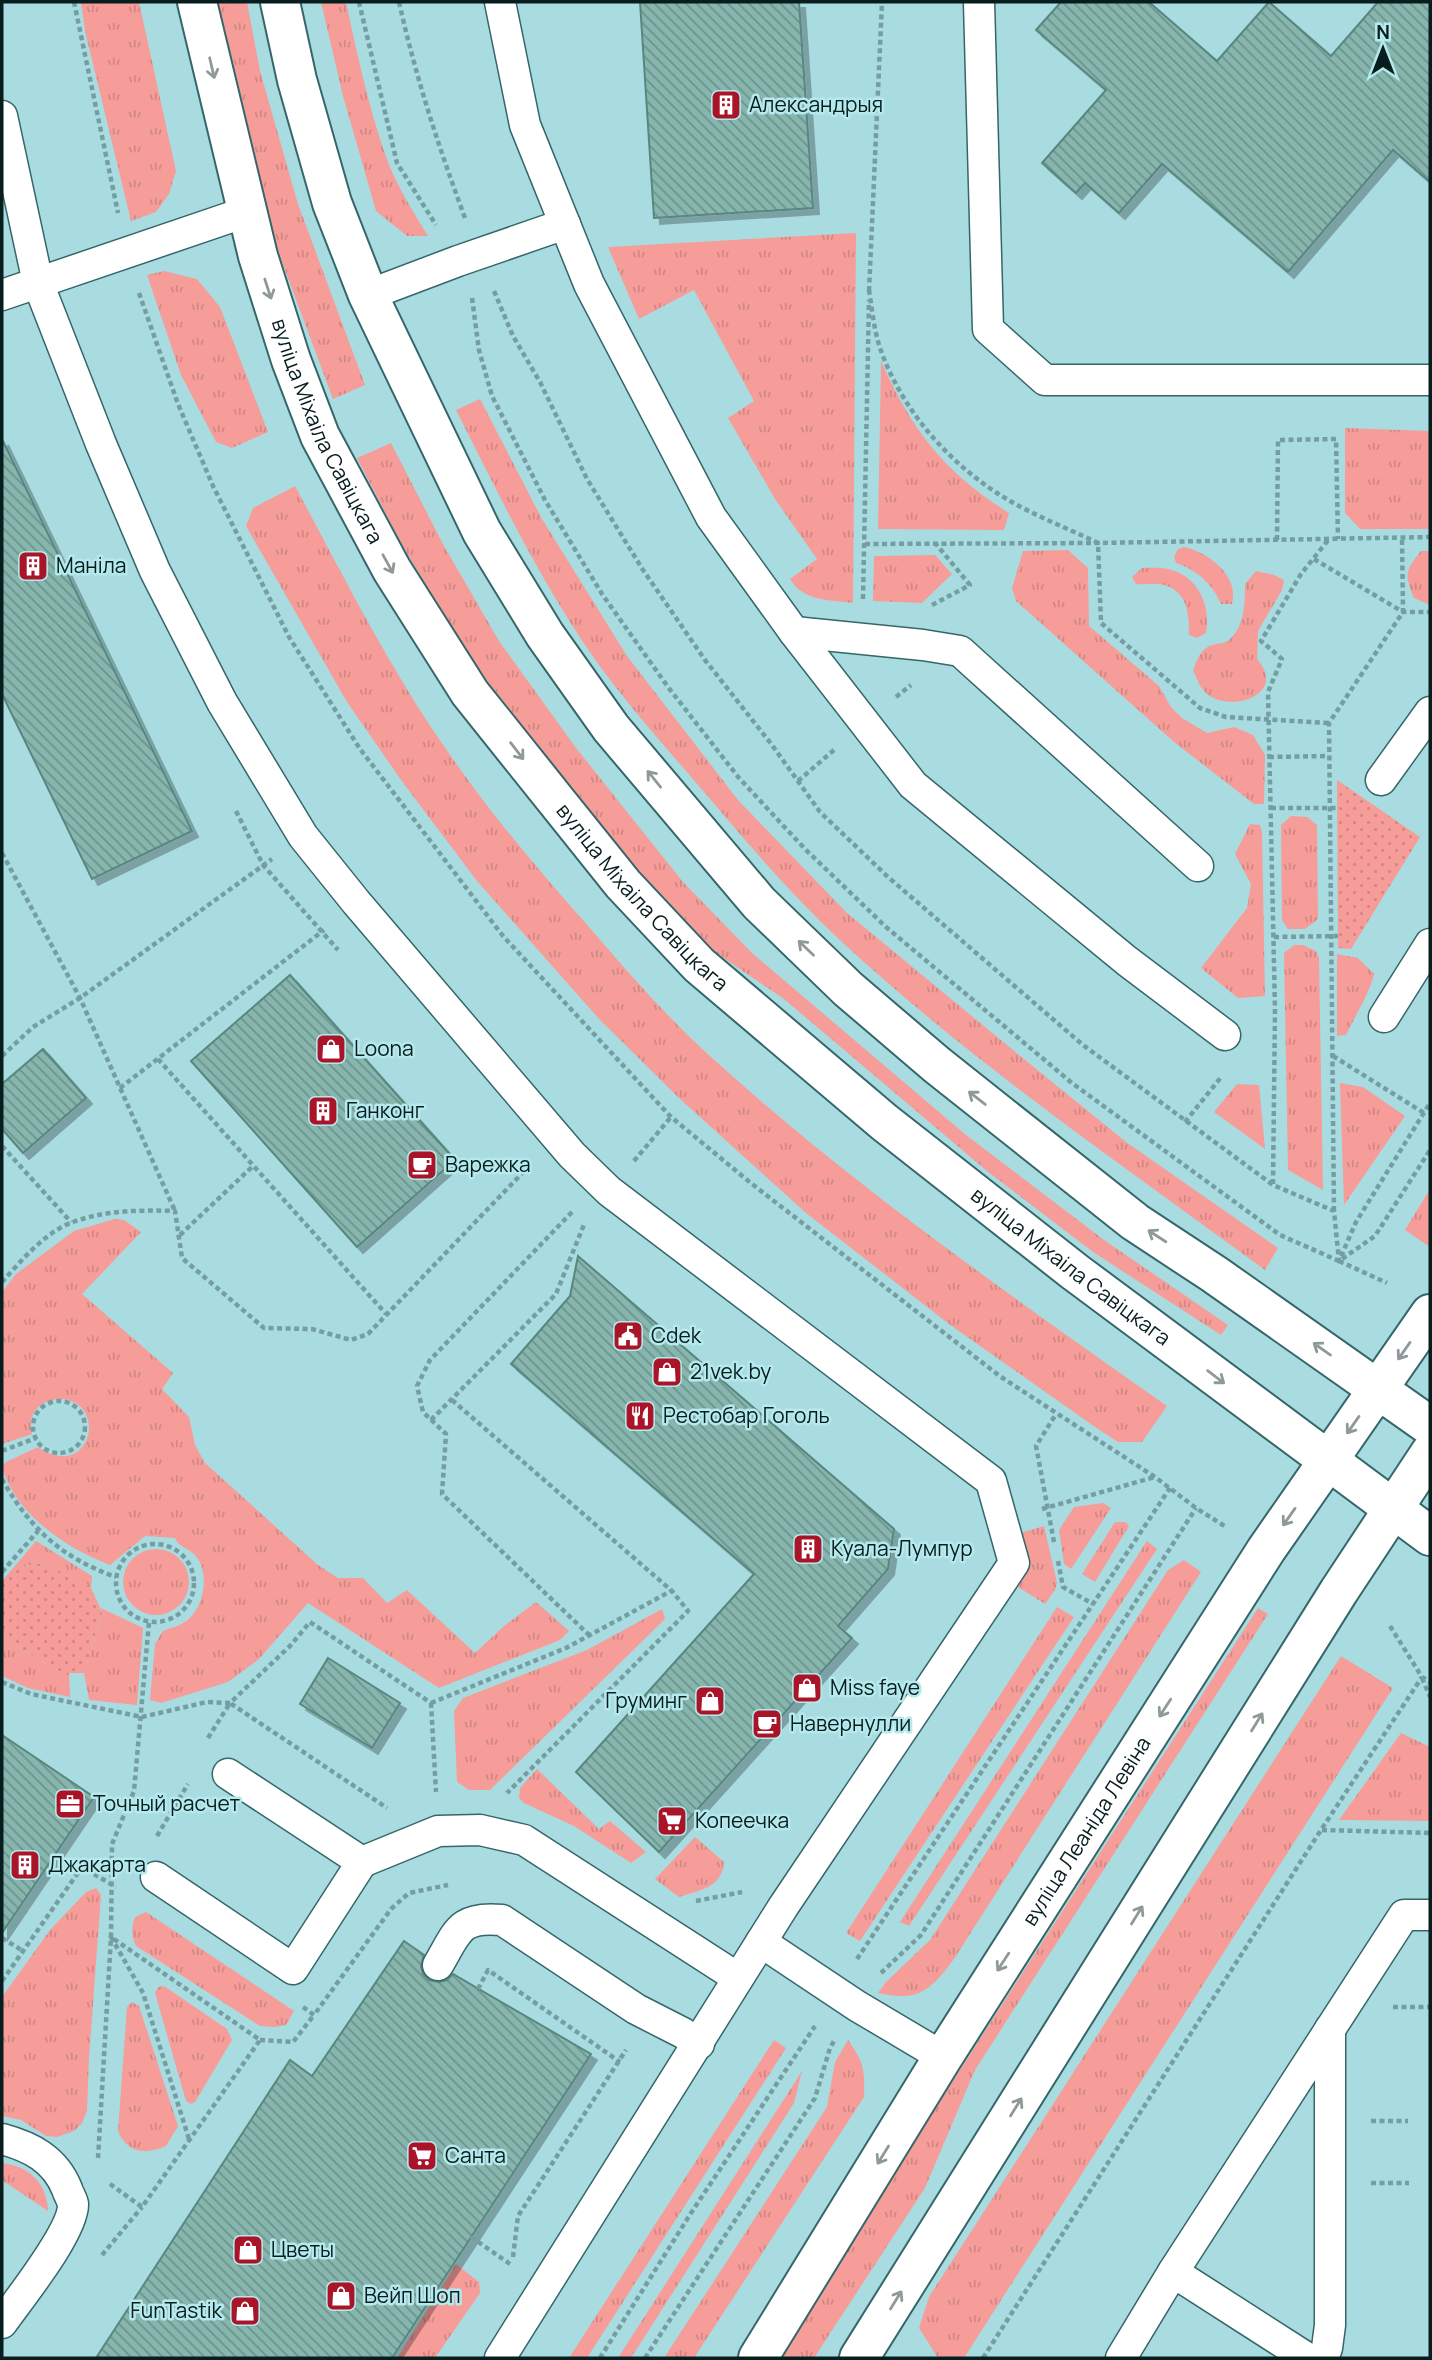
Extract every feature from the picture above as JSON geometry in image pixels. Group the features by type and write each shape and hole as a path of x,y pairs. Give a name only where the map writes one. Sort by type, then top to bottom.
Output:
{"street":[{"name":"вуліца Міхаіла Савіцкага","path":"197,2 246,212 287,347 320,436 392,570 470,693 623,884 699,965 884,1122 1075,1272 1430,1536"},
{"path":"280,2 297,80 331,203 368,295 482,532 545,635 611,728 759,904 848,989 937,1065 1135,1222 1214,1274 1430,1426"},
{"name":"вуліца Леаніда Левіна","path":"758,2358 943,2057 1266,1550 1430,1314"},
{"path":"868,2355 1339,1591 1430,1453"}],"lane":[{"path":"500,2 525,125 589,284 712,517 793,632 913,785 1127,961 1225,1035"},
{"path":"979,2 988,329 1045,380 1430,380"},
{"path":"2,116 38,283 100,444 155,571 222,702 303,836 572,1155 609,1191 991,1481 1014,1563 761,1942 500,2358"},
{"path":"2,295 246,212"},
{"path":"368,295 565,224"},
{"path":"793,632 923,645 960,652 1198,866"},
{"path":"1381,779 1430,712"},
{"path":"1384,1017 1430,944"},
{"path":"228,1774 362,1862"},
{"path":"156,1877 293,1969 362,1862 439,1831 481,1830 524,1840 738,1978"},
{"path":"1121,2358 1404,1915 1430,1915"},
{"path":"439,1965 466,1922 484,1918 502,1920 641,2012 699,2044"},
{"path":"761,1942 847,1999 943,2057"},
{"path":"1323,2358 1330,2325 1330,2029"},
{"path":"2,2139 23,2145 47,2158 63,2180 73,2204 61,2239 2,2323"},
{"path":"1174,2272 1307,2358"}],"path":[{"path":"359,2 397,163 470,283 479,350 492,396 545,500 602,594 668,687 739,778 805,849 886,928 1072,1083 1280,1235 1387,1283"},
{"path":"862,606 869,290 882,2"},
{"path":"869,290 880,348 903,397 936,442 970,475 1010,501 1098,543"},
{"path":"1278,540 1278,440 1336,439 1338,539"},
{"path":"1334,1211 1329,723 1402,612 1402,537"},
{"path":"865,544 1430,537"},
{"path":"1273,1185 1274,937 1268,692 1282,659 1261,641 1301,574 1329,539"},
{"path":"1098,543 1101,622 1200,708 1226,717 1329,723"},
{"path":"1314,559 1402,612 1430,612"},
{"path":"1269,757 1328,756"},
{"path":"1271,808 1337,808"},
{"path":"2,1056 33,1027 79,998 303,836"},
{"path":"2,853 79,998 175,1211 182,1258 264,1328 312,1329 351,1340 368,1334 534,1160"},
{"path":"120,1088 322,932 356,902"},
{"path":"1274,937 1338,936"},
{"path":"1332,1055 1424,1112"},
{"path":"158,1059 386,1314"},
{"path":"2,1146 71,1222"},
{"path":"1339,1261 1375,1237 1430,1150"},
{"path":"179,1236 253,1166"},
{"path":"580,1204 430,1360 417,1386 423,1412 446,1434 442,1494 590,1636"},
{"path":"2,1282 22,1260 71,1222 124,1210 175,1211"},
{"path":"431,1420 556,1294 588,1213"},
{"path":"452,1400 672,1591 688,1611 499,1801"},
{"path":"49,1403 69,1403 77,1408 83,1417 84,1436 79,1445 70,1450 61,1453 50,1451 36,1438 35,1418 40,1409 49,1403"},
{"path":"1055,1547 1036,1446 1056,1414"},
{"path":"2,1451 36,1438"},
{"path":"2,1479 16,1504 37,1531 68,1555 116,1577"},
{"path":"645,2358 814,2098 858,1959 1170,1488"},
{"path":"600,2358 691,2213 847,1999 876,1979 921,1935 1196,1508"},
{"path":"2,1572 37,1531"},
{"path":"165,1545 177,1550 186,1560 192,1571 194,1584 191,1597 175,1617 149,1622 127,1611 116,1589 116,1577 120,1564 139,1547 165,1545"},
{"path":"1058,1560 1063,1587 1093,1604"},
{"path":"431,1703 566,1648 672,1591"},
{"path":"98,2160 111,1937 112,1844 134,1791 149,1622"},
{"path":"204,1744 230,1703 310,1622 431,1703"},
{"path":"1390,1626 1422,1677 1430,1697"},
{"path":"1422,1677 1430,1682"},
{"path":"983,2358 1422,1677"},
{"path":"2,1682 31,1694 142,1717 207,1702 230,1703 392,1812"},
{"path":"431,1703 436,1798"},
{"path":"151,1846 192,1778"},
{"path":"1321,1830 1430,1832"},
{"path":"2,1981 82,1867 124,1892"},
{"path":"111,1937 260,2040 293,2042 391,1909 409,1893 460,1883"},
{"path":"685,1903 758,1889 783,1908"},
{"path":"111,1937 143,1993 189,2139"},
{"path":"2,1938 23,1951"},
{"path":"847,1951 858,1959"},
{"path":"478,1989 488,1970 620,2062"},
{"path":"292,2000 314,2015"},
{"path":"1385,2007 1430,2007"},
{"path":"471,2237 512,2265 518,2217 620,2062 641,2012"},
{"path":"108,2183 142,2207 260,2040"},
{"path":"1369,2121 1408,2121"},
{"path":"1369,2183 1409,2183"}],"green space":[{"path":"81,2 139,2 176,171 169,194 156,212 131,221 85,31"},
{"path":"211,2 247,2 260,71 298,204 365,385 333,399 272,235"},
{"path":"321,2 346,2 368,98 385,154 399,186 428,236 407,236 376,211 343,96"},
{"path":"856,233 853,603 809,595 802,592 790,579 817,559 775,499 728,418 754,401 694,290 639,319 608,247"},
{"path":"164,271 197,279 220,307 268,432 232,448 216,442 181,375 147,275"},
{"path":"881,361 905,409 932,448 966,482 1009,513 1004,530 878,529"},
{"path":"480,399 542,519 627,656 738,800 847,913 1126,1142 1278,1248 1265,1270 1049,1112 943,1029 842,942 765,862 622,695 565,614 516,528 456,410"},
{"path":"1345,428 1430,431 1430,529 1360,529 1345,513"},
{"path":"391,443 444,546 499,641 576,748 683,882 752,953 966,1135 1104,1240 1228,1325 1221,1335 1093,1252 987,1171 784,999 687,933 527,738 455,636 400,541 357,458"},
{"path":"295,486 385,653 446,749 518,844 623,967 696,1043 820,1150 934,1239 1167,1406 1142,1442 1118,1442 1095,1427 949,1324 806,1213 679,1098 600,1020 477,881 401,780 347,702 246,526 253,508"},
{"path":"1184,547 1203,554 1227,575 1233,594 1232,604 1221,604 1203,579 1176,563 1174,557 1178,549"},
{"path":"1068,550 1088,568 1089,626 1159,686 1171,707 1182,718 1207,733 1234,727 1253,735 1265,755 1264,804 1254,804 1174,742 1016,601 1012,588 1023,551"},
{"path":"1421,551 1430,551 1430,605 1414,598 1408,578 1409,568"},
{"path":"935,555 952,574 922,603 873,601 874,556"},
{"path":"1142,568 1168,569 1181,574 1196,586 1205,603 1206,633 1197,638 1189,635 1186,605 1172,588 1161,584 1136,584 1132,577"},
{"path":"1256,571 1284,580 1282,590 1258,631 1257,659 1265,671 1266,682 1261,691 1253,697 1242,701 1218,700 1205,692 1193,670 1205,649 1228,641 1238,629 1244,607 1245,584"},
{"path":"1337,780 1420,837 1351,949 1338,948"},
{"path":"1291,816 1307,817 1317,825 1318,919 1305,929 1288,929 1282,920 1281,825"},
{"path":"1250,824 1260,825 1262,832 1265,996 1238,998 1201,968 1247,908 1251,884 1235,854"},
{"path":"1294,945 1303,945 1316,951 1319,958 1323,1190 1288,1170 1284,953"},
{"path":"1337,954 1358,958 1374,974 1346,1035 1337,1036"},
{"path":"1340,1083 1363,1087 1405,1116 1344,1205"},
{"path":"1237,1084 1259,1085 1265,1149 1214,1112"},
{"path":"1430,1189 1430,1247 1405,1230"},
{"path":"115,1219 124,1220 141,1232 82,1294 173,1373 162,1389 189,1417 195,1445 205,1463 318,1565 338,1578 363,1578 387,1603 407,1590 475,1653 504,1626 536,1602 569,1631 560,1640 439,1688 308,1603 259,1659 228,1682 161,1703 150,1700 155,1644 163,1631 190,1618 203,1592 203,1572 195,1555 175,1538 145,1536 110,1565 93,1558 60,1539 31,1515 9,1484 2,1467 6,1462 38,1447 50,1454 69,1456 86,1441 89,1427 86,1414 78,1405 56,1399 36,1410 31,1420 32,1434 2,1444 2,1292 16,1274 74,1231"},
{"path":"1103,1503 1111,1508 1071,1569 1064,1564 1059,1530 1074,1507"},
{"path":"1115,1522 1126,1522 1129,1526 1095,1582 1082,1574"},
{"path":"1044,1526 1057,1583 1045,1604 1018,1587 1013,1535"},
{"path":"36,1541 92,1576 91,1588 44,1563 18,1567 2,1586 2,1581"},
{"path":"1147,1541 1157,1549 909,1926 900,1922"},
{"path":"156,1549 169,1552 179,1559 186,1569 189,1582 186,1595 179,1605 169,1612 156,1615 143,1612 133,1605 126,1595 123,1582 126,1569 133,1559 143,1552"},
{"path":"1184,1560 1201,1572 954,1959 938,1979 914,1995 878,1993 930,1940 1168,1570"},
{"path":"44,1563 91,1588 102,1612 84,1673 62,1673 2,1637 2,1586 17,1567"},
{"path":"1057,1607 1074,1617 860,1941 846,1933"},
{"path":"101,1608 143,1628 137,1705 89,1700 84,1673"},
{"path":"1258,1608 1268,1614 975,2070 925,2188 814,2358 774,2358"},
{"path":"662,1609 665,1619 490,1790 469,1790 457,1782 454,1711 463,1698 587,1650"},
{"path":"2,1637 62,1673 69,1673 70,1697 28,1688 2,1676"},
{"path":"1341,1656 1393,1688 964,2358 938,2358 919,2328 929,2297"},
{"path":"1401,1733 1430,1747 1430,1821 1339,1820"},
{"path":"537,1769 599,1829 610,1821 646,1852 631,1863 574,1826 524,1803 519,1798 520,1788"},
{"path":"695,1837 724,1862 722,1871 709,1887 679,1897 655,1879"},
{"path":"96,1888 101,1895 87,2111 82,2123 74,2131 57,2137 46,2136 21,2120 2,2116 2,1997 50,1930 86,1892"},
{"path":"146,1912 294,2011 286,2025 260,2026 136,1946 132,1935 135,1917"},
{"path":"164,1986 227,2029 232,2040 195,2102 191,2104 186,2101 155,1993 158,1987"},
{"path":"132,2002 139,2006 178,2126 166,2146 151,2151 132,2148 118,2131 127,2007"},
{"path":"774,2040 786,2048 587,2358 569,2358"},
{"path":"848,2040 862,2067 864,2097 694,2358 664,2358 827,2107 835,2062"},
{"path":"802,2071 794,2103 631,2358 618,2358"},
{"path":"2,2163 20,2168 35,2178 44,2192 48,2211 2,2180"},
{"path":"456,2264 479,2282 480,2293 435,2358 397,2358"}],"building":[{"name":"Александрыя","path":"640,2 799,2 813,208 654,218"},
{"path":"1061,2 1149,2 1217,61 1269,2 1331,56 1378,2 1430,2 1430,182 1393,150 1288,272 1162,164 1119,213 1085,183 1076,193 1042,163 1106,90 1036,30"},
{"name":"Маніла","path":"2,439 192,831 92,879 2,694"},
{"name":"Ганконг","path":"290,975 455,1160 357,1247 191,1061"},
{"path":"43,1049 86,1098 23,1153 2,1129 2,1084"},
{"name":"Куала-Лумпур","path":"578,1256 894,1529 888,1569 838,1626 852,1638 659,1852 576,1772 754,1574 511,1364 570,1296"},
{"path":"328,1658 400,1703 372,1748 300,1704"},
{"name":"Джакарта","path":"2,1735 94,1797 2,1933"},
{"path":"404,1941 424,1955 421,1966 423,1974 429,1980 447,1980 453,1974 591,2054 392,2358 96,2358 290,2060 312,2076"}],"place":[{"name":"Александрыя","path":"726,105"},
{"name":"Маніла","path":"33,566"},
{"name":"Loona","path":"331,1049"},
{"name":"Ганконг","path":"323,1111"},
{"name":"Варежка","path":"422,1165"},
{"name":"Cdek","path":"628,1336"},
{"name":"21vek.by","path":"667,1372"},
{"name":"Рестобар Гоголь","path":"640,1416"},
{"name":"Куала-Лумпур","path":"808,1549"},
{"name":"Miss faye","path":"807,1688"},
{"name":"Груминг","path":"710,1701"},
{"name":"Навернулли","path":"767,1724"},
{"name":"Точный расчет","path":"70,1804"},
{"name":"Копеечка","path":"672,1821"},
{"name":"Джакарта","path":"25,1865"},
{"name":"Санта","path":"422,2156"},
{"name":"Цветы","path":"248,2250"},
{"name":"Вейп Шоп","path":"341,2296"},
{"name":"FunTastik","path":"245,2311"}]}
